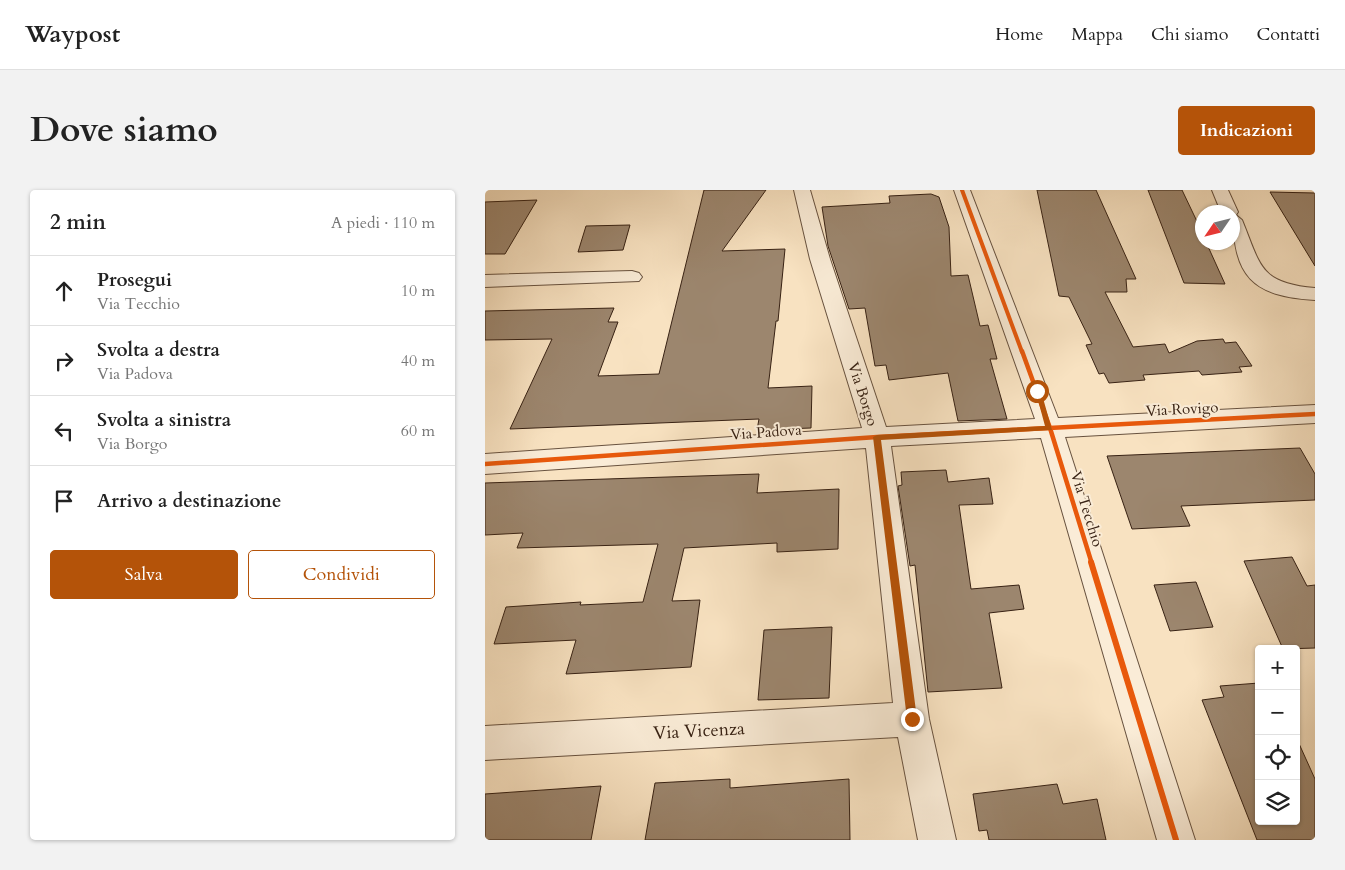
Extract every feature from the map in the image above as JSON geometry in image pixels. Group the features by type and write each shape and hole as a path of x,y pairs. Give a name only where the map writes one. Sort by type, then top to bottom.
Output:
{"street":[{"name":"Via Borgo","path":"802,190 820,259 877,437 912,719 937,840"},
{"name":"Via Tecchio","path":"962,190 1050,428 1176,840"},
{"path":"1220,190 1226,205"},
{"path":"1240,237 1255,274 1268,287 1287,293 1315,294"},
{"path":"485,281 632,277"},
{"name":"Via Rovigo","path":"1050,428 1315,414"},
{"name":"Via Padova","path":"485,464 877,437 1050,428"},
{"name":"Via Vicenza","path":"485,743 912,719"}],"building":[{"path":"704,190 766,190 722,251 785,249 778,321 776,321 768,388 812,386 811,428 757,430 759,419 510,429 552,339 485,340 485,311 614,308 608,322 618,322 598,376 659,374"},
{"path":"1037,190 1096,190 1136,279 1126,279 1127,292 1105,292 1133,347 1165,344 1169,353 1197,341 1223,339 1225,343 1236,342 1252,366 1239,367 1242,372 1202,375 1199,371 1143,375 1145,380 1109,383 1104,373 1099,374 1086,345 1092,344 1069,297 1059,296"},
{"path":"1148,190 1182,190 1195,217 1195,250 1210,250 1225,284 1184,283"},
{"path":"1270,192 1315,193 1315,266"},
{"path":"931,194 939,197 949,227 951,276 968,275 980,326 988,325 997,359 990,359 1007,419 958,421 948,373 889,380 886,365 875,366 865,308 849,309 828,246 822,207 890,203 889,196"},
{"path":"537,200 505,254 485,254 485,202"},
{"path":"630,225 623,250 578,252 586,226"},
{"path":"1300,448 1315,474 1315,500 1181,506 1190,526 1132,529 1107,456"},
{"path":"946,470 948,482 989,478 993,504 959,505 971,589 1019,585 1024,609 989,613 1002,688 928,692 915,565 910,566 898,486 902,485 901,472"},
{"path":"759,474 757,493 839,489 838,549 777,552 777,543 684,548 672,601 700,600 691,667 566,674 576,640 494,644 506,607 581,602 580,605 643,602 658,544 517,548 523,533 485,535 485,483"},
{"path":"1292,557 1307,586 1315,585 1315,648 1300,648 1300,645 1281,645 1244,561"},
{"path":"1196,582 1213,627 1170,631 1154,585"},
{"path":"832,627 829,698 758,700 764,630"},
{"path":"1255,683 1255,825 1300,825 1300,746 1315,779 1315,840 1257,840 1202,700 1224,697 1220,686"},
{"path":"730,779 730,788 849,779 850,840 645,840 655,783"},
{"path":"1057,784 1063,804 1097,799 1106,840 989,840 987,830 979,831 973,794"},
{"path":"601,786 591,840 485,840 485,794"}],"cycle path":[{"path":"962,190 1050,428 1176,840"},
{"path":"485,464 877,437 1315,414"}],"route":[{"path":"912,719 877,437 1050,428 1037,391"}]}
